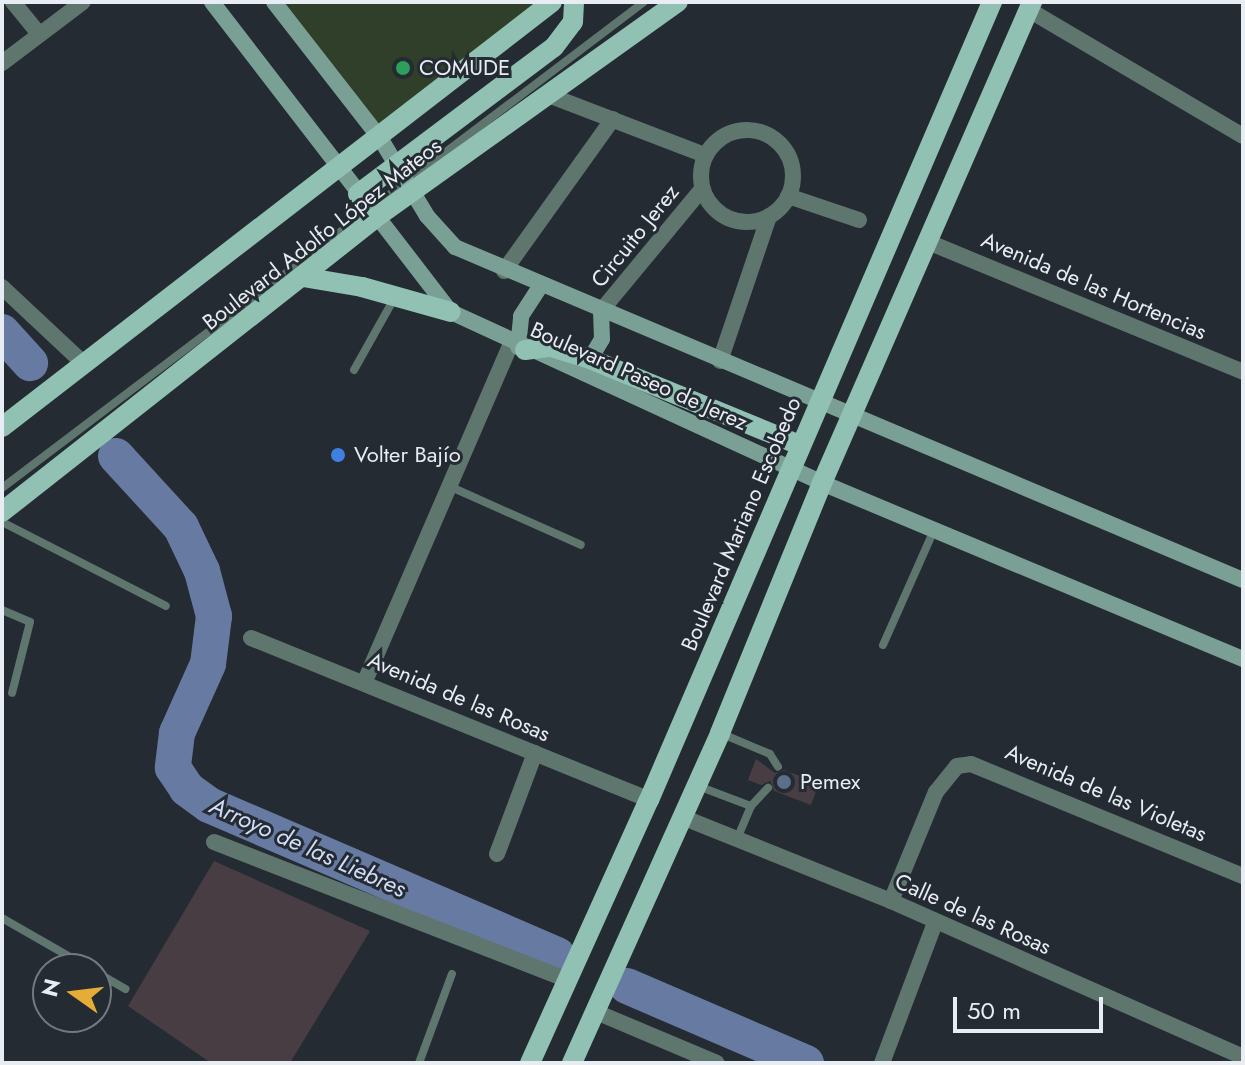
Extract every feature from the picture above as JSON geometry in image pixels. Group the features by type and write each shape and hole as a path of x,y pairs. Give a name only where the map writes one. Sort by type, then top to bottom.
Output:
{"main road":[{"name":"Boulevard Paseo de Jerez","path":"212,2 367,207 451,312 518,347 822,483 1243,659"},
{"name":"Boulevard Paseo de Jerez","path":"274,2 380,138 427,216 455,247 540,287 1243,580"},
{"name":"Boulevard Adolfo López Mateos","path":"9,421 81,361 380,138 552,2"},
{"path":"367,207 406,178 554,47 573,22 574,2"},
{"name":"Boulevard Adolfo López Mateos","path":"2,512 303,277 367,207 406,178 551,96 678,2"},
{"name":"Boulevard Mariano Escobedo","path":"530,1063 565,979 649,800 992,2"},
{"path":"572,1063 720,733 822,483 853,418 1030,6"},
{"path":"303,277 395,296 451,312"},
{"path":"540,287 521,316 518,347 551,347 590,359 800,445"},
{"path":"590,359 602,339 601,311"}],"street":[{"path":"13,2 39,34"},
{"path":"2,63 83,2"},
{"path":"1030,6 1243,136"},
{"path":"551,96 705,155"},
{"path":"504,271 613,119"},
{"path":"720,361 769,216 788,196 793,172 785,150 767,134 744,129 721,137 705,155 702,189 712,207 729,219 749,222 769,216"},
{"name":"Circuito Jerez","path":"601,311 702,189"},
{"path":"788,196 859,220"},
{"name":"Avenida de las Hortencias","path":"928,242 1243,372"},
{"path":"2,287 81,361"},
{"path":"365,681 451,487 518,347"},
{"name":"Avenida de las Rosas","path":"251,638 365,681 649,800"},
{"path":"497,854 535,753"},
{"name":"Avenida de las Violetas","path":"891,901 936,792 957,766 971,764 1243,876"},
{"name":"Calle de las Rosas","path":"682,817 891,901 1243,1057"},
{"path":"214,842 565,979"},
{"path":"882,1063 935,923"},
{"path":"596,1012 717,1063"}],"lane":[{"path":"406,178 644,2"},
{"path":"2,488 367,207"},
{"path":"354,370 395,296"},
{"path":"451,487 581,545"},
{"path":"2,522 166,606"},
{"path":"883,645 934,530"},
{"path":"2,610 30,622 12,693"},
{"path":"720,733 770,754 778,767"},
{"path":"697,786 751,806"},
{"path":"737,839 751,806 768,788"},
{"path":"2,918 64,953"},
{"path":"419,1063 452,974"},
{"path":"112,981 126,989"}],"green space":[{"name":"COMUDE","path":"283,2 561,2 384,134"}],"building":[{"name":"Pemex","path":"756,759 775,773 784,770 819,783 811,805 774,791 770,781 761,785 748,780"},
{"path":"214,861 370,931 290,1063 211,1063 128,1006"}],"waterway":[{"name":"Arroyo de las Liebres","path":"2,332 30,363"},
{"name":"Arroyo de las Liebres","path":"116,456 181,527 202,571 214,616 208,664 177,733 173,768 187,789 209,805 557,955"},
{"name":"Arroyo de las Liebres","path":"627,986 806,1063"}],"place":[{"name":"COMUDE","path":"403,68"},
{"name":"Volter Bajío","path":"338,455"},
{"name":"Pemex","path":"784,782"}]}
